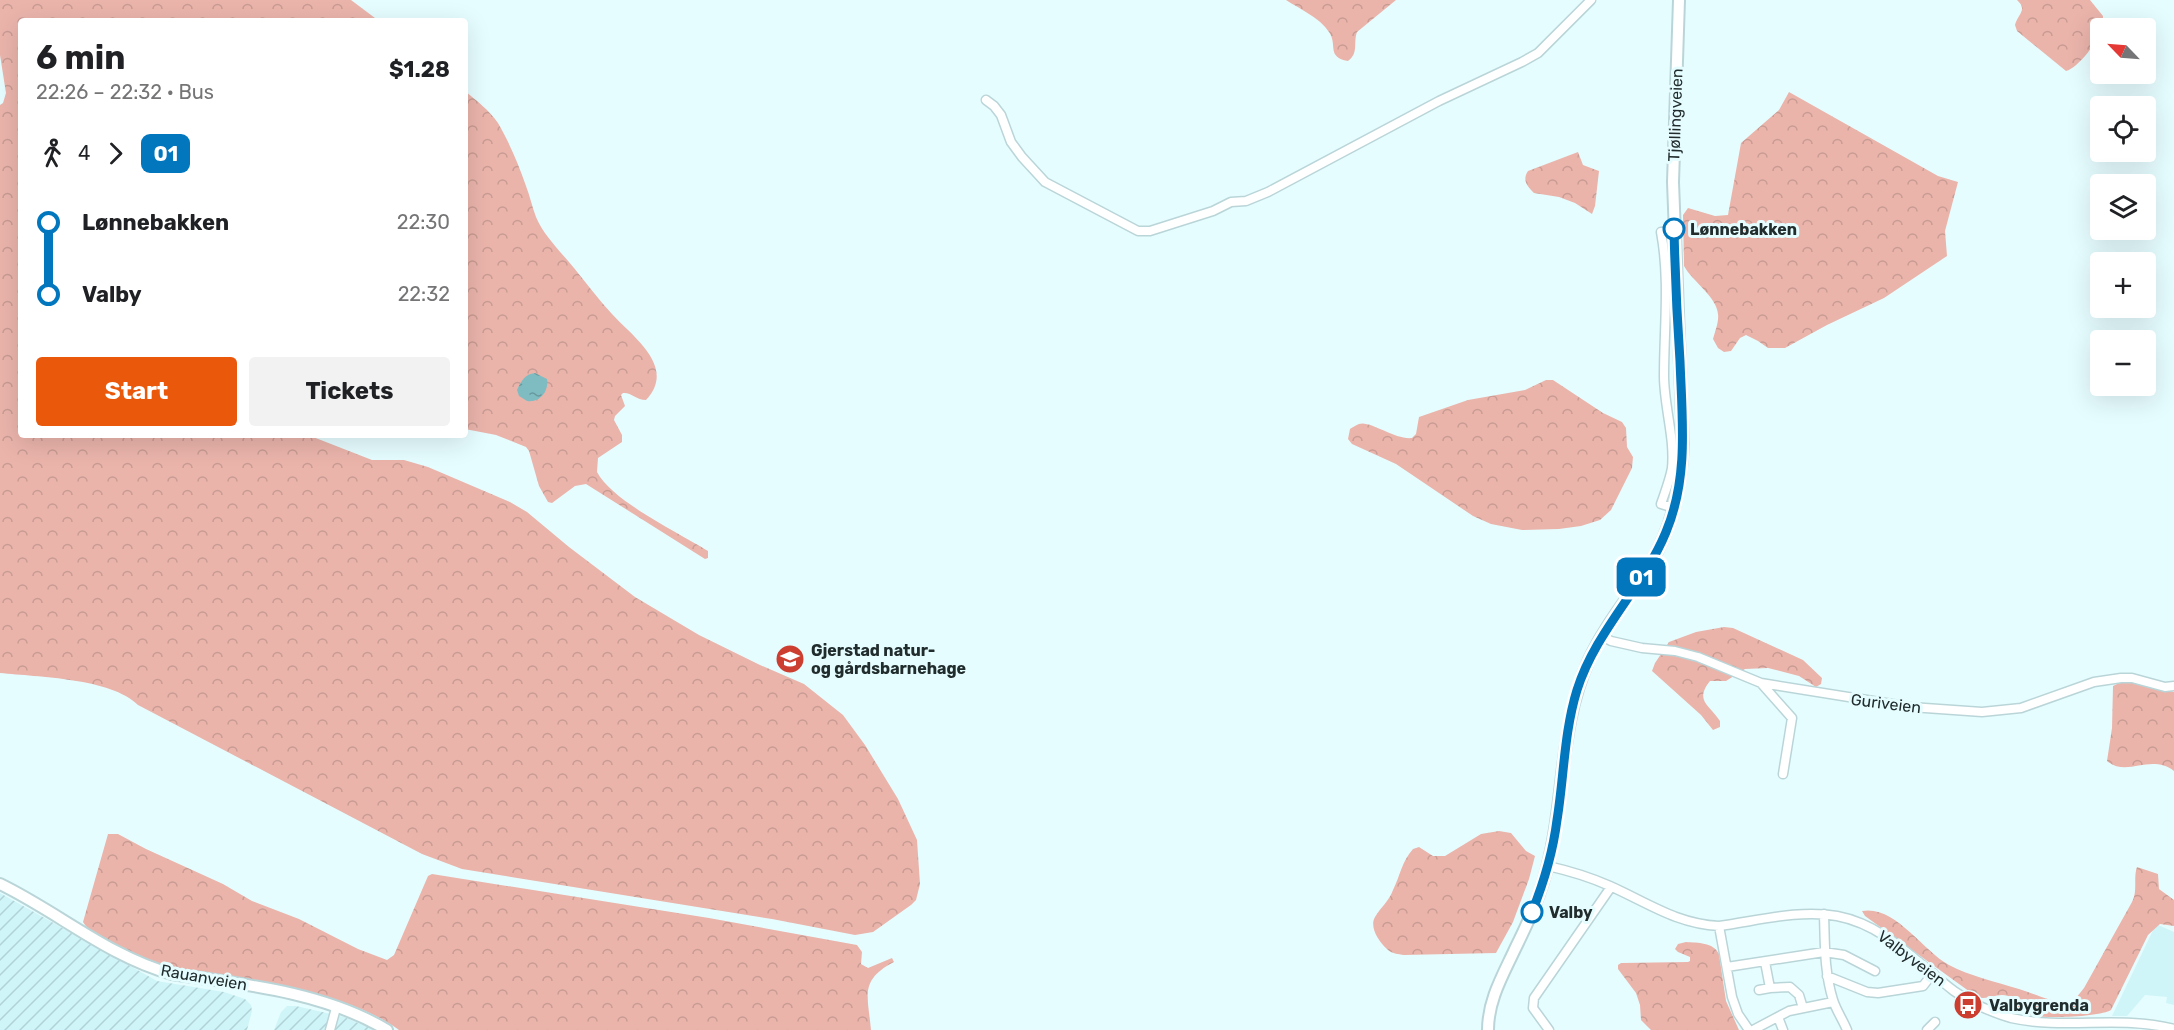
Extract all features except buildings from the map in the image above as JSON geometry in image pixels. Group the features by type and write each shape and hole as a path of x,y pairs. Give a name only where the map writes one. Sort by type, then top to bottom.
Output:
{"main road":[{"name":"Tjøllingveien","path":"1488,1030 1489,1014 1496,990 1530,917 1548,866 1557,822 1572,709 1584,672 1602,636 1649,565 1667,529 1680,483 1683,443 1673,172 1679,0"},
{"name":"Rauanveien","path":"0,884 109,946 156,969 172,974 268,988 356,1015 387,1030"}],"street":[{"path":"986,100 1001,115 1011,142 1045,182 1138,231 1150,231 1213,211 1231,202 1246,201 1268,192 1439,101 1522,62 1538,53 1591,0"},
{"path":"1674,231 1660,232 1666,280 1665,398 1672,458 1670,476 1661,504 1674,508"},
{"name":"Guriveien","path":"1602,636 1642,648 1675,651 1698,657 1761,683 1911,707 1982,712 2021,708 2106,679 2132,678 2165,687 2174,686"},
{"path":"1761,683 1792,717 1783,774"},
{"name":"Valbyveien","path":"1548,866 1585,876 1685,922 1719,926 1824,914 1846,918 1876,930 1974,1004 2029,1026 2087,1026 2131,1022 2174,1029"},
{"path":"1550,1030 1533,1008 1533,998 1611,887"},
{"path":"1824,914 1824,952 1827,976 1833,1002 1847,1030"},
{"path":"1719,926 1732,997 1738,1014 1751,1030 1789,1011 1833,1002"},
{"path":"1727,967 1824,952 1844,955 1875,971"},
{"path":"1765,962 1770,988"},
{"path":"1827,976 1867,992 1878,993 1923,986 1933,973"},
{"path":"1759,990 1790,987 1799,995 1803,1008"},
{"path":"330,1030 336,1008"},
{"path":"1778,1017 1783,1030"},
{"path":"1927,1030 1935,1022"}],"shaded area":[{"path":"0,893 157,981 224,992 245,999 251,1005 252,1011 247,1030 0,1030"},
{"path":"2156,924 2174,932 2174,1005 2166,1003 2167,997 2145,995 2127,1016 2112,1016"},
{"path":"287,1006 344,1017 375,1030 274,1030 281,1012"}],"green space":[{"path":"0,0 351,0 375,18 18,18 18,438 316,438 372,460 404,460 428,467 510,502 527,512 635,597 699,635 804,684 843,715 865,745 898,799 917,840 920,884 916,900 873,932 855,935 772,919 462,869 422,854 110,689 73,680 0,673 0,105 6,93 0,55"},
{"path":"1286,0 1396,0 1357,32 1355,51 1348,61 1337,57 1329,32 1320,22"},
{"path":"2017,0 2090,0 2103,18 2090,18 2090,49 2076,65 2066,71 2017,31 2015,25 2022,9"},
{"path":"1789,92 1938,176 1958,182 1945,231 1947,256 1884,298 1785,348 1768,348 1746,335 1740,338 1731,351 1724,352 1718,348 1713,339 1718,320 1717,308 1684,266 1683,215 1688,208 1715,216 1728,215 1741,143 1779,110"},
{"path":"468,94 498,123 517,162 543,231 602,303 640,343 654,364 657,376 654,388 646,400 626,393 621,395 625,406 614,420 622,435 622,442 598,458 597,472 605,483 631,505 708,551 708,558 705,559 586,484 575,486 552,503 548,502 539,486 526,447 496,435 468,430"},
{"path":"1578,152 1583,165 1599,171 1592,214 1575,203 1559,197 1534,193 1525,180 1528,171"},
{"path":"1546,380 1553,380 1603,413 1622,422 1626,428 1627,447 1633,457 1632,468 1611,510 1600,520 1559,529 1522,530 1491,524 1473,516 1396,464 1352,444 1348,439 1350,429 1358,424 1370,425 1398,436 1412,438 1416,434 1419,417 1468,400 1525,390"},
{"path":"1724,627 1733,628 1803,660 1822,678 1821,684 1816,687 1799,676 1768,668 1745,669 1726,681 1710,681 1705,688 1703,698 1720,721 1720,727 1713,730 1701,715 1652,671 1669,642 1696,632"},
{"path":"2121,682 2174,692 2174,771 2156,764 2123,767 2115,766 2107,761 2112,728 2113,686"},
{"path":"1499,831 1511,833 1526,851 1535,856 1513,922 1496,953 1404,955 1395,954 1384,946 1376,934 1373,921 1391,894 1413,849 1419,847 1433,856 1445,856 1481,834"},
{"path":"108,834 118,834 223,884 252,901 299,919 358,949 387,960 394,955 428,876 432,874 709,918 857,945 862,952 861,964 868,968 892,958 894,962 875,975 868,990 871,1030 399,1030 370,1013 300,989 163,966 139,957 94,933 83,922"},
{"path":"2137,867 2158,874 2159,889 2174,900 2174,926 2160,924 2148,935 2111,1010 2095,1014 2054,1017 2030,1015 2024,1013 2008,996 1977,997 1865,916 1862,911 1874,911 1897,921 1939,958 1957,969 2068,1003 2076,998 2084,988 2132,902"},
{"path":"1686,942 1709,945 1719,954 1726,1001 1739,1030 1651,1030 1641,1020 1636,993 1618,969 1618,965 1621,963 1688,962 1690,957 1675,949 1678,944"}],"water":[{"path":"535,373 547,379 547,388 540,398 527,401 519,396 517,390 524,378"}],"bus line":[{"name":"01","path":"1532,912 1544,881 1552,849 1568,732 1577,690 1589,659 1608,625 1659,548 1677,501 1683,443 1674,229"}],"place":[{"name":"Lønnebakken","path":"1674,229"},
{"name":"Gjerstad natur- og gårdsbarnehage","path":"790,659"},
{"name":"Valby","path":"1532,912"},
{"name":"Valbygrenda","path":"1968,1005"}]}
